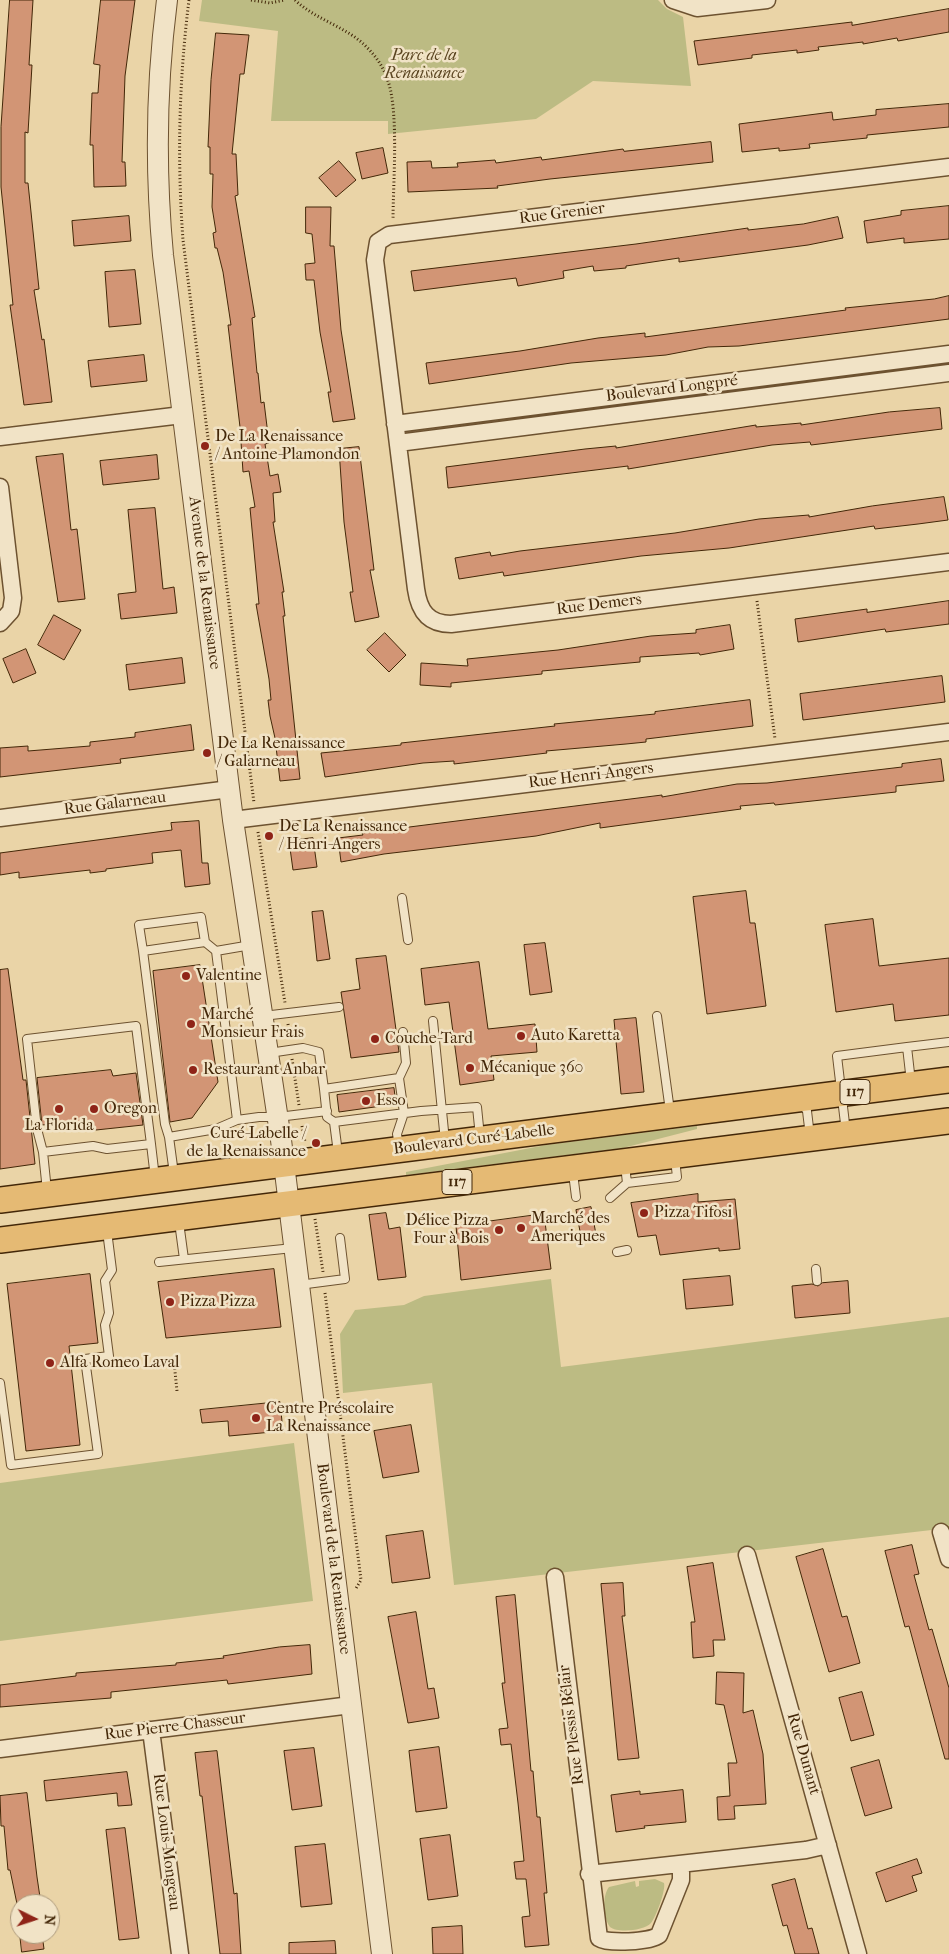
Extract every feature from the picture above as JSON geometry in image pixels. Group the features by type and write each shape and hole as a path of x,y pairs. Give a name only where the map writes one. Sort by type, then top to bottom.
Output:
{"main road":[{"name":"Boulevard Curé-Labelle","path":"0,1200 949,1080"},
{"name":"117","path":"0,1240 572,1168 626,1172 674,1155 949,1120"}],"street":[{"name":"Avenue de la Renaissance","path":"167,0 158,91 157,162 163,255 234,820 284,1164"},
{"path":"673,0 697,8 767,0"},
{"name":"Rue Grenier","path":"398,443 374,260 377,245 384,236 949,167"},
{"name":"Boulevard Longpré","path":"395,424 949,354"},
{"name":"Boulevard Longpré","path":"398,443 949,372"},
{"path":"0,437 182,415"},
{"name":"Rue Demers","path":"398,443 417,599 424,615 438,624 451,624 949,562"},
{"path":"0,487 13,598 11,611 0,623"},
{"name":"Rue Henri-Angers","path":"234,820 949,732"},
{"name":"Rue Galarneau","path":"0,818 230,789"},
{"name":"Boulevard de la Renaissance","path":"284,1164 382,1954"},
{"path":"942,1532 949,1559"},
{"name":"Rue Dunant","path":"748,1555 858,1954"},
{"name":"Rue Plessis Bélair","path":"555,1577 589,1874 599,1938 613,1941 653,1938 659,1934 664,1927 681,1880 681,1865"},
{"name":"Rue Pierre-Chasseur","path":"0,1749 351,1705"},
{"name":"Rue Louis-Mongeau","path":"151,1730 180,1954"},
{"path":"589,1874 806,1850 828,1845"}],"lane":[{"path":"402,898 408,940"},
{"path":"164,1179 169,1137 165,1124 139,925 201,917 205,942"},
{"path":"143,951 205,942 216,950 253,945"},
{"path":"216,950 236,1120"},
{"path":"263,1016 339,1008"},
{"path":"657,1016 670,1115"},
{"path":"432,1021 445,1143"},
{"path":"47,1194 43,1152 37,1129 27,1039 136,1026 151,1144 164,1179"},
{"path":"399,1149 397,1134 404,1113 399,1078 406,1063 403,1032"},
{"path":"846,1134 837,1056 949,1042"},
{"path":"907,1047 911,1084"},
{"path":"269,1053 303,1048 319,1052 326,1111 328,1117 334,1122 339,1157"},
{"path":"324,1089 399,1078"},
{"path":"800,1099 807,1111 810,1138"},
{"path":"334,1122 404,1113 477,1107 480,1139"},
{"path":"169,1137 216,1129 236,1120 326,1111"},
{"path":"43,1152 94,1146 107,1149 151,1144"},
{"path":"572,1168 576,1196"},
{"path":"610,1198 626,1172"},
{"path":"179,1218 184,1260"},
{"path":"0,1383 11,1465 98,1454 85,1359 108,1356 105,1325 109,1313 105,1281 112,1270 107,1227"},
{"path":"299,1285 345,1279 340,1238"},
{"path":"158,1262 295,1247"},
{"path":"617,1252 627,1250"},
{"path":"816,1269 817,1281"}],"path":[{"name":"Avenue de la Renaissance","path":"189,0 179,108 179,161 183,240 254,798"},
{"path":"251,0 270,3 285,0"},
{"path":"295,0 312,14 358,40 377,59 384,71 390,89 392,107 393,223"},
{"path":"756,601 776,742"},
{"path":"259,836 284,1001"},
{"path":"288,1025 288,1033"},
{"path":"293,1062 299,1102"},
{"path":"302,1125 306,1141"},
{"path":"317,1221 323,1271"},
{"name":"Boulevard de la Renaissance","path":"325,1291 361,1574 360,1584 356,1589"},
{"path":"174,1362 177,1391"}],"green space":[{"name":"Parc de la Renaissance","path":"202,0 658,0 667,9 683,17 691,86 593,81 536,119 388,134 388,121 271,121 278,31 199,21"},
{"path":"697,1126 697,1129 623,1148 406,1175 406,1172 546,1145"},
{"path":"551,1279 561,1367 949,1317 949,1528 454,1585 432,1383 343,1393 340,1334 355,1310 404,1305 424,1296"},
{"path":"294,1443 313,1601 0,1641 0,1483"},
{"path":"655,1879 664,1883 664,1891 651,1923 643,1928 630,1930 618,1930 610,1927 604,1907 605,1896 609,1887 635,1881 636,1887 639,1886 639,1881"}],"building":[{"path":"10,0 33,0 29,65 32,65 28,133 25,132 25,183 28,183 39,289 34,290 42,340 44,339 52,402 24,405 10,305 13,305 1,187 1,127"},
{"path":"101,0 135,0 125,76 122,162 125,162 126,186 94,187 93,145 90,145 92,93 98,93 100,65 94,64"},
{"path":"949,9 949,32 898,41 897,38 863,44 863,42 818,47 819,50 797,53 797,50 752,55 752,58 698,65 694,41 852,22 852,25"},
{"path":"216,33 249,35 244,74 240,74 232,154 236,154 238,195 235,196 255,317 252,318 257,373 261,403 264,402 269,443 265,444 270,476 278,474 281,492 273,493 275,522 273,522 284,592 282,592 285,616 283,616 300,779 280,781 268,700 271,700 269,679 256,604 259,604 250,508 255,507 249,471 243,472 240,427 228,325 231,325 223,272 217,248 215,248 213,233 216,232 212,207 213,174 210,174 210,147 208,147 211,80"},
{"path":"949,104 949,127 867,135 867,138 809,144 810,148 779,151 779,148 742,152 739,124 832,112 833,120 876,115 876,110"},
{"path":"711,142 713,162 550,179 497,186 498,188 408,192 407,162 431,161 432,168 458,167 457,163 495,160 496,163 541,157 542,160 623,149 624,151"},
{"path":"383,148 388,173 362,179 356,153"},
{"path":"339,161 356,180 336,197 319,178"},
{"path":"949,206 949,239 904,243 904,238 867,243 864,221 901,215 901,211"},
{"path":"306,207 331,207 330,246 334,246 341,330 355,419 333,422 328,392 331,392 320,332 314,280 306,280 305,264 315,263 312,234 306,233"},
{"path":"129,216 131,241 74,246 72,221"},
{"path":"838,217 843,238 808,245 679,262 679,258 626,266 626,268 594,271 593,266 563,271 564,278 518,286 516,278 414,291 411,271 636,244 748,228 748,230 803,224"},
{"path":"135,270 141,324 109,327 105,272"},
{"path":"949,296 949,319 739,346 708,347 666,355 571,363 429,384 426,363 520,351 598,338 645,333 645,337 846,310 845,308"},
{"path":"144,355 147,381 91,387 88,361"},
{"path":"940,408 942,429 811,445 810,442 772,445 628,469 628,466 448,488 446,467 585,449 616,446 616,448 756,425 756,427 801,423 801,425 889,412"},
{"path":"359,447 374,570 370,570 379,617 355,622 350,592 353,592 344,522 339,449"},
{"path":"63,454 71,530 77,529 85,599 58,602 36,457"},
{"path":"157,455 159,479 103,485 100,461"},
{"path":"944,497 948,520 875,529 874,526 729,548 641,556 504,576 503,572 459,579 455,558 490,552 491,556 675,533 759,519 809,515 809,517 872,506"},
{"path":"155,508 163,589 174,587 177,613 121,619 118,594 136,592 128,510"},
{"path":"949,601 949,624 886,632 885,629 798,642 795,619 867,609 867,612"},
{"path":"54,615 81,630 64,660 38,645"},
{"path":"730,625 734,649 700,655 699,653 640,657 640,662 542,671 542,674 451,683 451,687 420,685 421,663 468,666 467,659 558,650 651,636 696,633 696,630"},
{"path":"385,633 406,655 389,672 367,650"},
{"path":"26,649 36,673 13,683 3,659"},
{"path":"182,658 185,683 129,690 126,665"},
{"path":"942,676 945,702 803,720 800,694"},
{"path":"750,700 753,726 646,739 646,742 546,751 547,753 454,764 454,761 423,763 325,777 321,753 555,726 554,724 655,714 655,712"},
{"path":"191,725 194,750 120,759 121,763 0,777 0,748 28,746 28,751 90,746 90,742 135,737 135,733"},
{"path":"941,759 944,781 896,786 896,792 775,805 774,803 740,806 741,809 600,828 600,823 536,836 384,854 341,862 338,838 363,835 362,833 662,795 662,797 737,784 767,783 902,767 902,764"},
{"path":"199,821 202,863 208,863 210,884 185,887 181,850 152,853 153,863 106,869 106,871 90,873 90,870 19,878 19,872 0,875 0,853 172,830 171,823"},
{"path":"313,838 317,867 293,870 289,841"},
{"path":"746,891 750,923 755,923 766,1006 707,1014 693,897"},
{"path":"323,911 330,959 317,961 312,912"},
{"path":"873,919 879,966 949,958 949,1015 895,1021 893,1004 836,1012 825,925"},
{"path":"545,943 552,992 530,995 524,945"},
{"path":"386,956 399,1052 351,1058 341,992 360,989 356,959"},
{"path":"479,962 488,1029 535,1024 537,1052 491,1056 494,1080 460,1085 449,1002 425,1005 421,969"},
{"path":"200,965 218,1082 192,1118 170,1122 153,971"},
{"path":"8,969 23,1080 26,1080 35,1164 0,1169 0,970"},
{"path":"636,1018 644,1092 621,1094 614,1020"},
{"path":"111,1070 113,1076 136,1073 143,1125 96,1130 81,1122 42,1125 37,1078"},
{"path":"394,1088 396,1104 339,1112 337,1095"},
{"path":"698,1194 698,1202 735,1199 740,1249 719,1251 719,1248 660,1255 656,1235 638,1237 631,1203"},
{"path":"591,1207 597,1240 582,1242 576,1210"},
{"path":"386,1213 389,1229 400,1227 406,1277 378,1280 369,1215"},
{"path":"544,1214 551,1269 461,1280 456,1226"},
{"path":"274,1269 281,1327 166,1338 158,1282"},
{"path":"90,1274 98,1343 69,1346 80,1445 26,1451 7,1284"},
{"path":"730,1276 733,1305 686,1309 683,1280"},
{"path":"848,1281 850,1313 795,1318 792,1286 812,1284 818,1286 822,1283"},
{"path":"280,1402 283,1431 229,1436 228,1421 202,1423 200,1410"},
{"path":"411,1425 419,1472 383,1478 374,1431"},
{"path":"423,1531 430,1578 392,1583 386,1536"},
{"path":"912,1545 919,1574 914,1575 929,1630 932,1629 949,1688 949,1759 945,1759 909,1626 905,1627 885,1551"},
{"path":"823,1549 842,1617 847,1616 860,1663 829,1672 796,1557"},
{"path":"713,1563 725,1640 713,1640 714,1656 693,1658 691,1622 695,1622 687,1567"},
{"path":"623,1583 625,1616 622,1616 639,1758 618,1760 601,1584"},
{"path":"515,1595 531,1771 533,1771 537,1817 540,1817 547,1893 544,1893 549,1945 525,1947 522,1917 530,1916 526,1879 516,1879 514,1862 524,1861 511,1744 501,1745 499,1729 508,1728 502,1683 505,1683 496,1597"},
{"path":"416,1612 428,1689 434,1688 439,1718 408,1723 388,1617"},
{"path":"310,1645 312,1674 228,1684 227,1680 111,1692 111,1698 0,1707 0,1685 76,1676 76,1673 176,1665 176,1663 224,1658 223,1656 279,1647"},
{"path":"717,1672 744,1673 743,1713 753,1710 763,1754 766,1804 734,1806 735,1819 718,1820 717,1797 730,1796 728,1763 737,1763 724,1705 716,1704"},
{"path":"862,1692 874,1735 851,1741 839,1698"},
{"path":"439,1747 447,1808 416,1812 409,1751"},
{"path":"314,1748 322,1806 292,1810 284,1751"},
{"path":"217,1751 234,1894 237,1893 241,1954 220,1954 202,1796 200,1796 195,1753"},
{"path":"879,1760 892,1808 865,1816 851,1768"},
{"path":"127,1772 132,1805 118,1806 117,1793 46,1801 44,1781"},
{"path":"683,1790 686,1822 644,1826 645,1828 616,1832 611,1795 640,1791 640,1794"},
{"path":"27,1793 40,1894 15,1894 10,1870 8,1870 4,1826 1,1826 0,1796"},
{"path":"125,1828 139,1938 119,1940 106,1830"},
{"path":"450,1835 458,1896 428,1900 420,1839"},
{"path":"325,1844 332,1904 301,1907 295,1847"},
{"path":"917,1859 922,1873 912,1876 917,1891 886,1902 876,1873"},
{"path":"795,1879 808,1929 812,1928 819,1954 795,1954 787,1925 783,1926 772,1885"},
{"path":"462,1926 463,1954 433,1954 432,1928"},
{"path":"335,1941 336,1954 289,1954 289,1943"},
{"path":"21,1944 43,1944 44,1949 22,1952"}],"place":[{"name":"De La Renaissance / Antoine-Plamondon","path":"205,446"},
{"name":"De La Renaissance / Galarneau","path":"207,753"},
{"name":"De La Renaissance / Henri-Angers","path":"269,836"},
{"name":"Valentine","path":"186,976"},
{"name":"Marché Monsieur Frais","path":"191,1024"},
{"name":"Auto Karetta","path":"521,1036"},
{"name":"Couche-Tard","path":"375,1039"},
{"name":"Mécanique 360","path":"470,1068"},
{"name":"Restaurant Anbar","path":"193,1070"},
{"name":"Esso","path":"366,1101"},
{"name":"La Florida","path":"59,1109"},
{"name":"Oregon","path":"94,1109"},
{"name":"Curé-Labelle / de la Renaissance","path":"316,1143"},
{"name":"Pizza Tifosi","path":"644,1213"},
{"name":"Marché des Ameriques","path":"521,1228"},
{"name":"Délice Pizza Four à Bois","path":"499,1230"},
{"name":"Pizza Pizza","path":"170,1302"},
{"name":"Alfa Romeo Laval","path":"50,1363"},
{"name":"Centre Préscolaire La Renaissance","path":"256,1418"}]}
